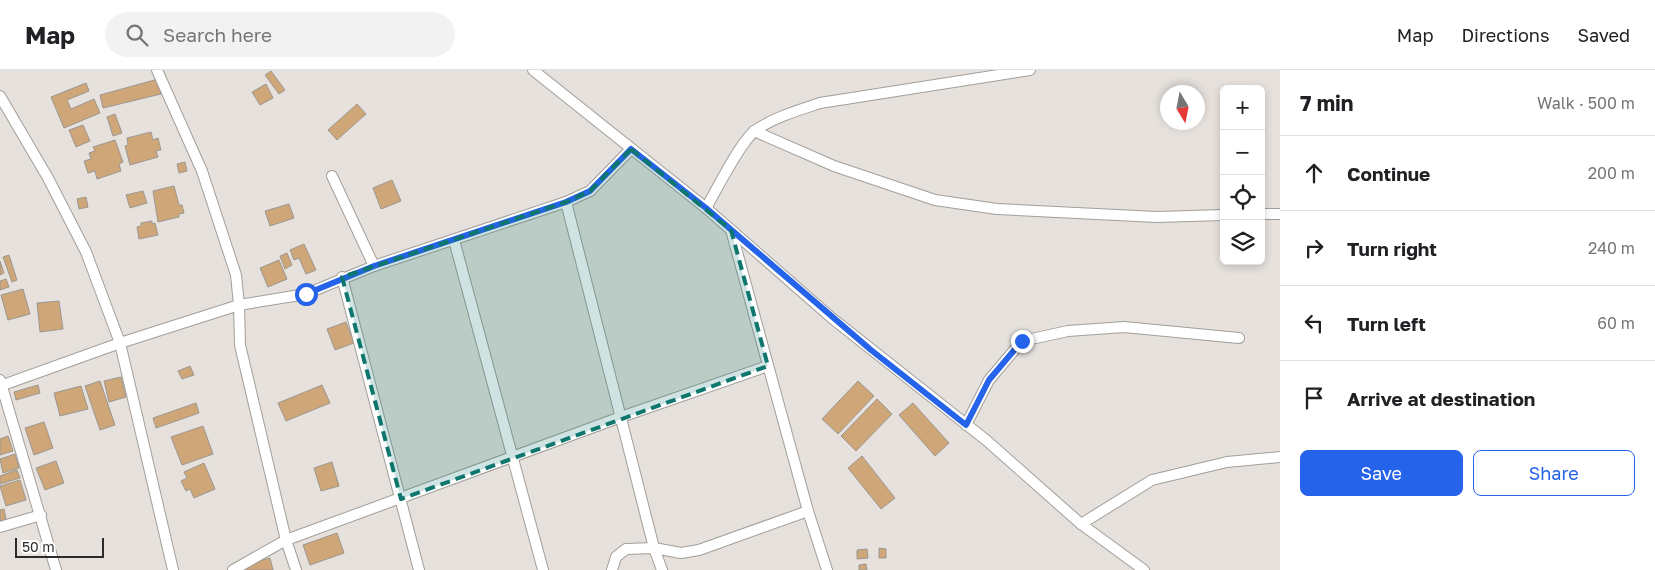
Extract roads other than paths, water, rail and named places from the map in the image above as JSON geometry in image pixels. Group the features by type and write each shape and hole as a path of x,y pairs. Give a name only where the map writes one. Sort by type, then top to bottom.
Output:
{"street":[{"path":"157,70 202,172 236,275 240,345 286,540 296,570"},
{"path":"533,70 706,208 833,319 966,425 1081,524 1144,570"},
{"path":"706,208 734,159 754,131 791,112 820,103 1030,70"},
{"path":"0,96 48,178 86,252 120,343 173,570"},
{"path":"754,131 834,166 935,200 997,209 1157,216 1220,215"},
{"path":"56,570 1,383 239,305 294,297 342,277 566,202 590,191 631,149"},
{"path":"332,176 374,266"},
{"path":"566,202 654,548 662,570"},
{"path":"1265,214 1280,214"},
{"path":"731,230 808,511 827,570"},
{"path":"454,240 543,570"},
{"path":"342,277 418,570"},
{"path":"966,425 989,380 1022,341 1068,332 1124,327 1239,338"},
{"path":"233,570 286,540 621,416 768,366"},
{"path":"1081,524 1152,480 1228,462 1280,457"},
{"path":"612,570 616,557 626,549 654,548 681,553 699,550 808,511"},
{"path":"0,526 40,515"}]}
